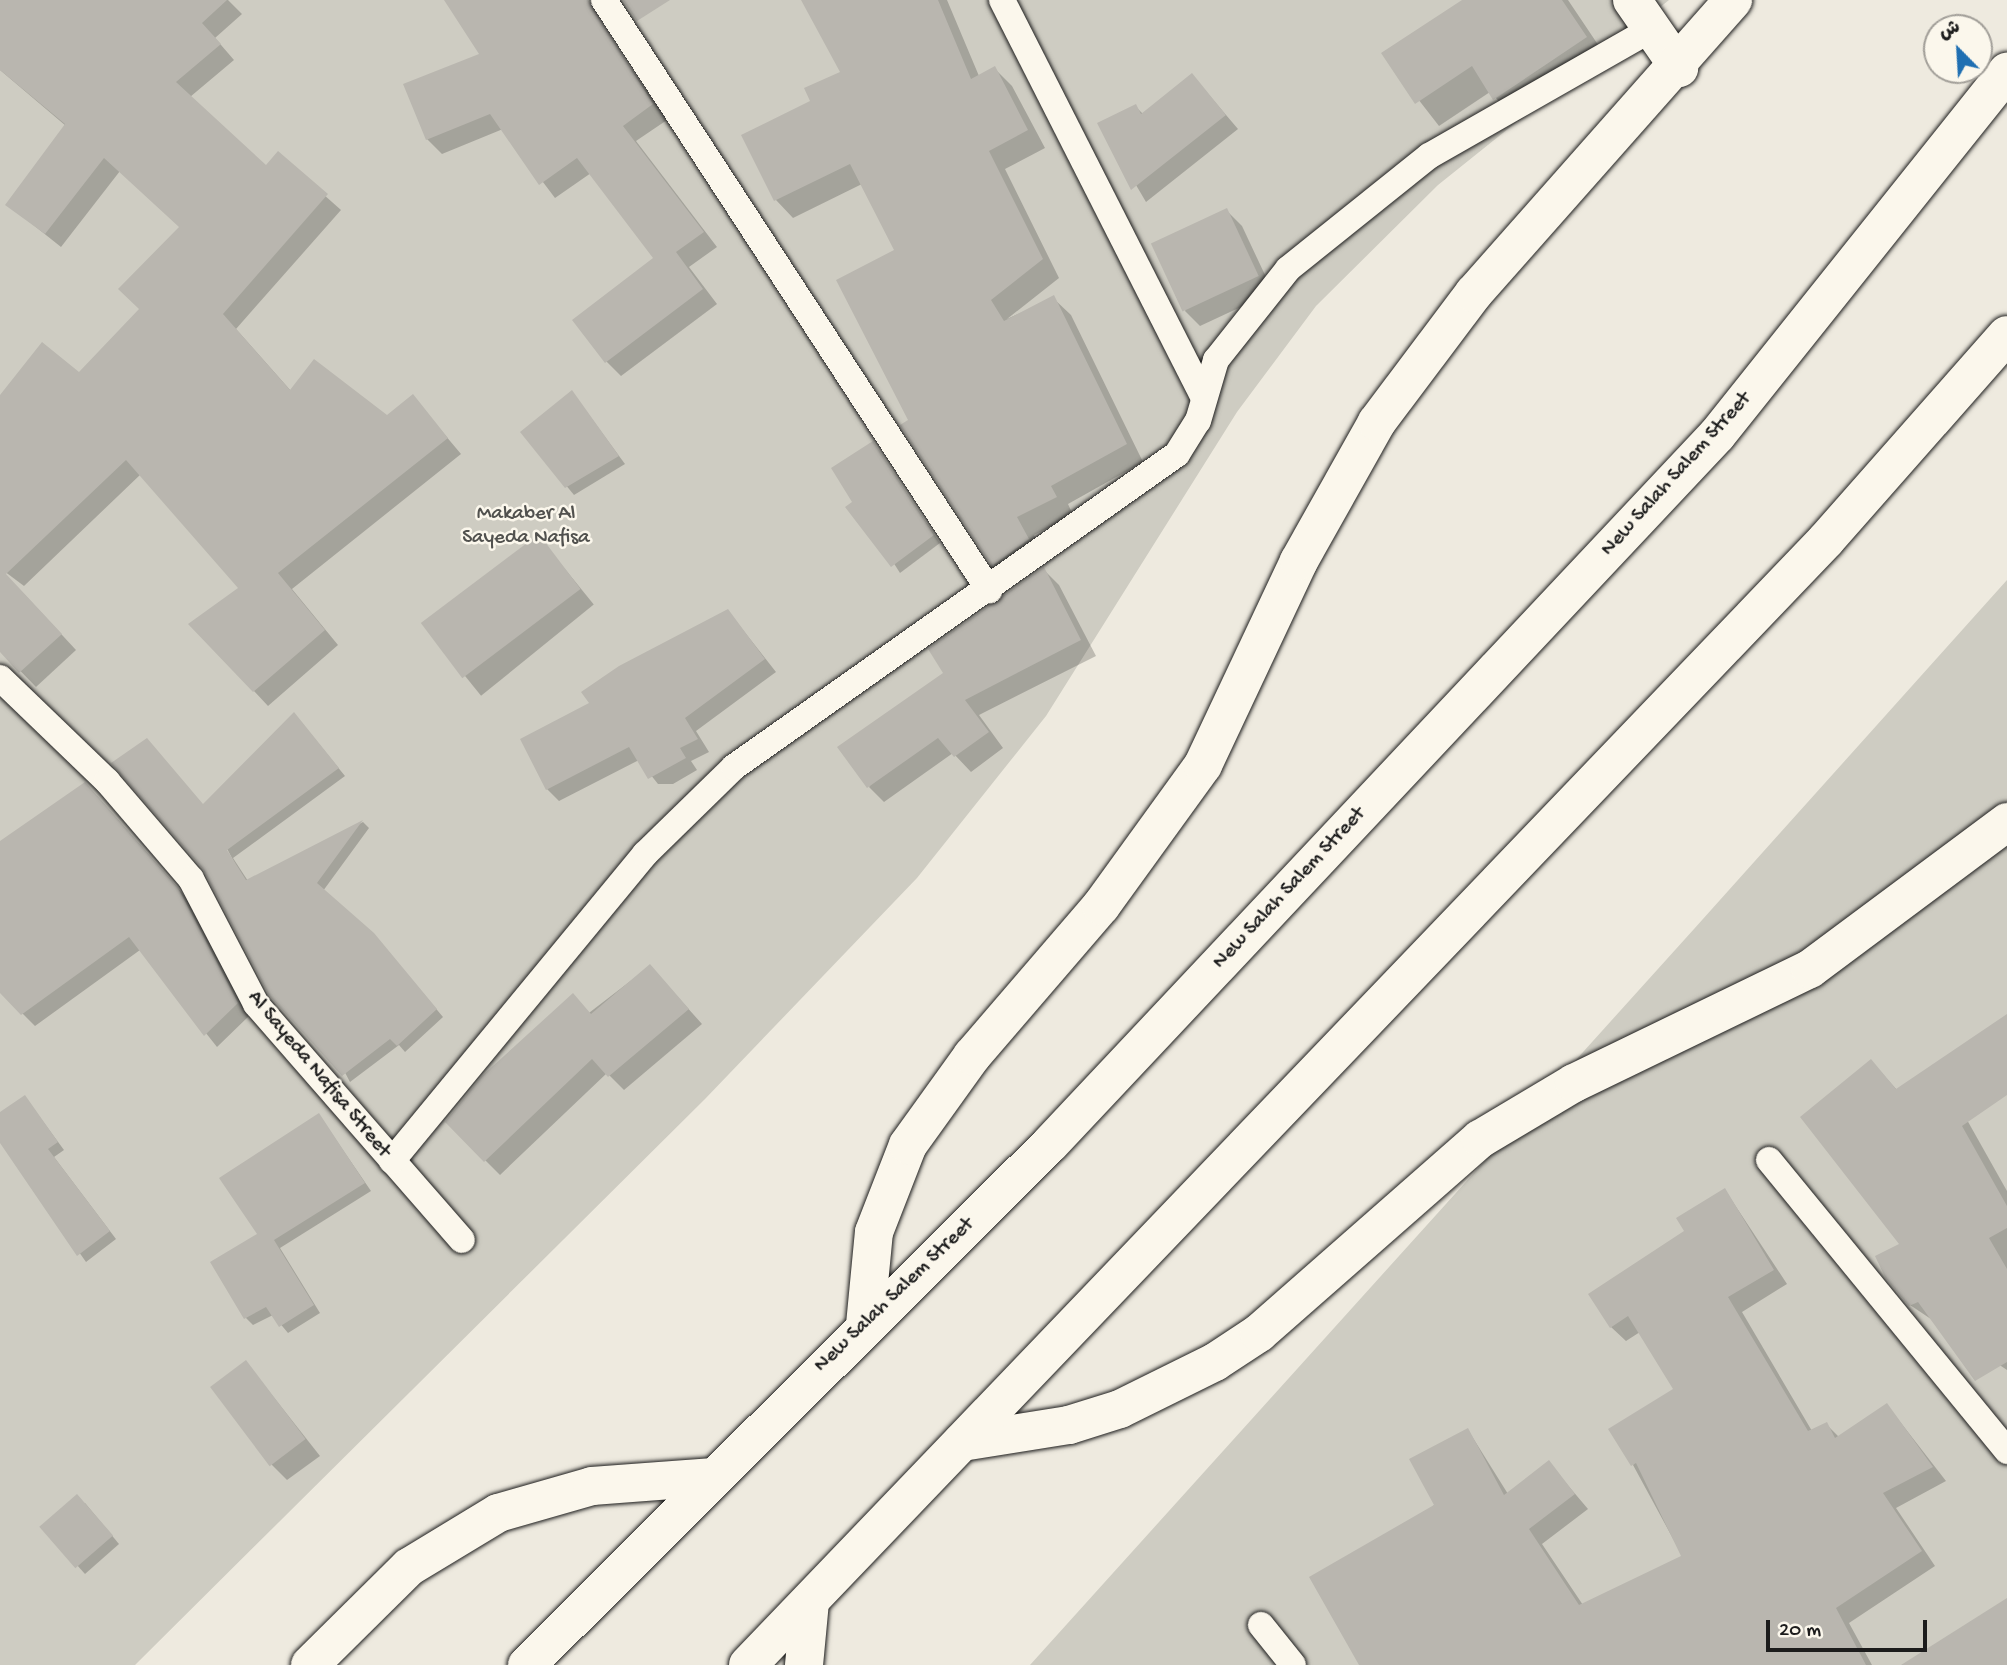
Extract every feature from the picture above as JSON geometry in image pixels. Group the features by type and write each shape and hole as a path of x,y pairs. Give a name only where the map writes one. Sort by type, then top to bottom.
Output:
{"main road":[{"path":"865,1325 874,1232 915,1134 972,1056 1101,906 1203,765 1335,492 1425,355 1679,68 1733,0"},
{"path":"1642,15 1679,68"},
{"name":"New Salah Salem Street","path":"527,1665 711,1477 1050,1144 1717,435 2007,72"},
{"path":"748,1665 1826,540 2007,335"},
{"path":"962,1442 1107,1413 1216,1362 1259,1333 1480,1139 1574,1083 1810,969 2007,822"},
{"path":"310,1665 409,1567 498,1513 592,1486 711,1477"},
{"path":"804,1665 810,1601"}],"lane":[{"path":"604,0 989,590"},
{"path":"1003,0 1205,398"},
{"path":"392,1161 645,854 734,767 989,590 1177,454 1205,398 1216,360 1234,330 1288,269 1352,212 1429,156 1642,15"},
{"name":"Al Sayeda Nafisa Street","path":"0,678 107,781 191,878 240,982 462,1240"},
{"path":"1769,1160 2007,1451"},
{"path":"1261,1625 1293,1665"}],"green space":[{"name":"Makaber Al Sayeda Nafisa","path":"0,0 1669,0 1438,185 1316,306 1237,412 1046,716 917,878 705,1099 135,1665 0,1665"},
{"path":"2007,580 2007,1665 1030,1665 1694,929"}],"building":[{"path":"0,0 227,0 202,23 221,44 176,82 266,165 278,151 328,194 223,314 290,390 314,359 387,415 413,394 448,438 278,573 325,630 253,692 188,624 238,588 126,460 6,574 62,634 19,673 0,652 0,395 42,342 79,372 139,309 118,289 179,227 104,158 45,234 5,205 65,124 0,70"},
{"path":"444,0 588,0 653,104 623,126 704,232 676,252 703,289 605,363 572,320 653,258 577,158 539,185 490,114 426,140 403,84 479,54"},
{"path":"623,0 670,0 637,21"},
{"path":"801,0 938,0 971,79 995,66 1028,130 989,151 1043,259 991,300 1004,321 1054,295 1127,444 1051,486 1057,497 1017,517 1029,539 992,566 900,425 908,420 836,280 894,250 850,164 774,201 741,135 810,101 804,88 840,72"},
{"path":"1462,0 1562,0 1587,37 1493,100 1472,66 1415,104 1381,53"},
{"path":"1192,73 1226,115 1131,190 1097,123 1136,104 1141,114"},
{"path":"1227,208 1259,276 1183,311 1151,243"},
{"path":"572,390 619,456 565,488 520,432"},
{"path":"873,441 934,535 891,567 845,507 852,502 831,468"},
{"path":"539,534 581,589 462,678 421,623"},
{"path":"1044,567 1081,640 965,700 989,732 954,757 938,738 867,788 837,747 943,673 928,649"},
{"path":"728,609 765,659 685,718 698,739 680,748 686,758 648,779 629,747 546,790 520,739 589,703 581,692 619,666"},
{"path":"294,712 339,768 227,850 246,880 363,820 317,883 374,933 437,1009 397,1046 390,1039 342,1076 269,995 203,869 111,763 147,738 203,804"},
{"path":"85,782 178,888 238,1003 204,1036 129,937 21,1015 0,993 0,841"},
{"path":"650,964 689,1009 608,1077 592,1059 484,1162 445,1122 482,1076 573,993 591,1014"},
{"path":"2007,1014 2007,1095 1962,1126 2007,1206 2007,1228 1989,1238 2007,1269 2007,1362 1975,1381 1918,1302 1909,1306 1885,1277 1875,1256 1899,1244 1800,1117 1871,1059 1896,1089"},
{"path":"25,1095 58,1142 48,1149 110,1231 77,1256 0,1143 0,1112"},
{"path":"319,1113 365,1183 274,1240 314,1305 279,1327 266,1307 244,1319 210,1262 257,1234 219,1178"},
{"path":"1725,1188 1774,1270 1728,1297 1808,1431 1827,1422 1835,1438 1887,1403 1933,1467 1883,1493 1922,1551 1836,1608 1866,1665 1359,1665 1309,1577 1434,1505 1409,1459 1468,1428 1504,1495 1549,1460 1575,1494 1529,1529 1579,1605 1681,1556 1636,1463 1631,1466 1608,1429 1673,1389 1628,1316 1610,1328 1588,1294 1684,1231 1676,1218"},
{"path":"246,1360 306,1439 270,1466 210,1387"},
{"path":"77,1494 113,1536 75,1568 39,1527"},
{"path":"2007,1598 2007,1665 1901,1665"}]}
